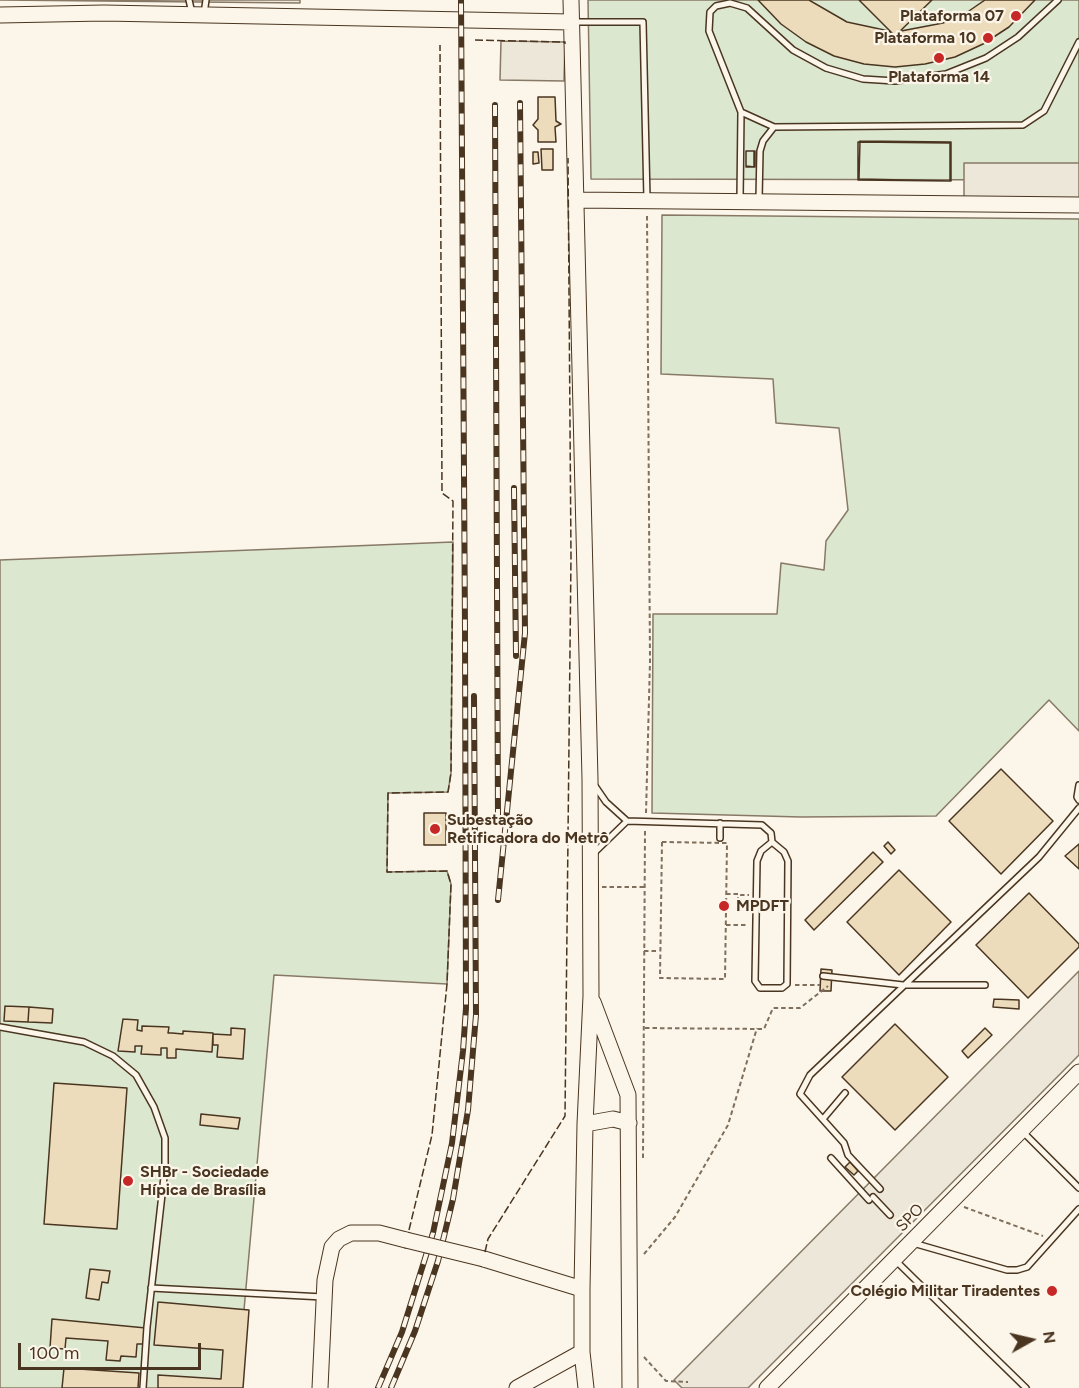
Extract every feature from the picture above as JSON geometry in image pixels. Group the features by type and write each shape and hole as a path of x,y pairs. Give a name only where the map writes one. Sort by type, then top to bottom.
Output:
{"street":[{"path":"571,0 590,779 591,996 585,1124 582,1289 582,1352 586,1388"},
{"path":"0,15 104,9 198,8 571,22"},
{"path":"576,200 1079,205"},
{"path":"591,996 624,1082 629,1123 630,1388"},
{"name":"SPO","path":"767,1388 1079,1072"},
{"path":"585,1124 613,1119 629,1123"},
{"path":"320,1388 324,1297 329,1257 339,1239 351,1233 366,1232 406,1240 484,1259 582,1289"},
{"path":"518,1388 582,1352"}],"lane":[{"path":"740,201 741,112 709,31 710,12 716,6 730,3 747,8 793,50 826,68 863,79 895,81 924,79 945,74 986,58 1018,37 1058,0"},
{"path":"571,22 643,22 647,201"},
{"path":"741,112 774,127 1023,125 1044,111 1079,42"},
{"path":"759,201 760,151 763,141 774,127"},
{"path":"590,779 606,802 627,821 762,825 771,833 772,842 784,852 788,861 787,984 782,988 760,988 757,985 757,861 760,851 772,842"},
{"path":"1079,784 1079,800"},
{"path":"880,1190 848,1155 844,1143 800,1094 810,1075 1039,857 1079,808"},
{"path":"590,856 627,821"},
{"path":"720,823 720,838"},
{"path":"823,976 903,985 985,985"},
{"path":"0,1027 84,1042 113,1056 136,1075 154,1107 165,1138 165,1168 151,1288 143,1388"},
{"path":"823,1119 845,1093"},
{"path":"1021,1130 1079,1188"},
{"path":"831,1158 890,1215"},
{"path":"911,1243 1007,1270 1027,1267 1079,1209"},
{"path":"895,1260 1026,1388"},
{"path":"151,1288 324,1297"}],"path":[{"path":"643,1165 644,951 650,661 647,201"},
{"path":"662,842 727,843 726,925 725,979 660,978 662,842"},
{"path":"591,887 645,887"},
{"path":"726,894 738,894 738,910 741,910 741,895 756,895"},
{"path":"726,925 745,925"},
{"path":"644,951 660,951"},
{"path":"645,1028 764,1029 773,1008 800,1008 829,985 787,984"},
{"path":"642,1245 642,1256 675,1217 728,1125 756,1029"},
{"path":"950,1202 1052,1239"},
{"path":"641,1353 666,1381 688,1382"}],"green space":[{"path":"588,0 1079,0 1079,180 591,179"},
{"path":"662,215 1079,219 1079,731 1049,700 936,816 801,817 652,813 653,614 777,614 781,563 824,570 826,541 848,510 839,428 776,423 773,379 661,374"},
{"path":"453,542 451,773 448,792 388,793 387,872 447,871 451,884 447,984 274,975 237,1388 0,1388 0,560"}],"shaded area":[{"path":"0,0 300,0 300,3"},
{"path":"501,41 565,42 564,81 500,80"},
{"path":"964,163 1079,163 1079,198 964,198"},
{"path":"1079,971 1079,1055 748,1388 682,1388 674,1380"}],"building":[{"path":"758,0 809,0 847,22 889,31 895,36 901,31 943,23 966,13 985,0 1035,0 1009,27 983,44 955,57 925,64 895,67 864,64 834,56 806,42 781,24"},
{"path":"859,0 932,0 895,36"},
{"path":"538,97 555,97 556,121 561,124 555,127 556,142 538,142 538,130 533,125 538,119"},
{"path":"860,141 951,142 951,181 859,179"},
{"path":"858,142 950,143 950,181 858,180"},
{"path":"541,149 553,149 553,170 542,170"},
{"path":"746,151 755,151 755,167 746,166"},
{"path":"746,151 754,151 754,167 746,167"},
{"path":"533,152 538,152 539,163 533,164"},
{"path":"1001,769 1053,821 1001,874 949,821"},
{"name":"Subestação Retificadora do Metrô","path":"424,813 446,813 446,845 424,845"},
{"path":"888,842 895,850 891,854 884,846"},
{"path":"1079,844 1079,869 1065,856"},
{"path":"873,852 883,862 814,930 805,920"},
{"path":"899,870 951,922 899,975 847,922"},
{"path":"1029,893 1079,944 1079,947 1028,998 976,945"},
{"path":"821,969 832,970 831,991 820,991"},
{"path":"994,999 1019,1000 1019,1009 993,1007"},
{"path":"5,1006 29,1007 28,1022 4,1021"},
{"path":"29,1007 53,1009 52,1023 28,1022"},
{"path":"123,1019 138,1020 137,1030 142,1031 142,1026 169,1027 168,1033 183,1034 183,1031 213,1033 212,1052 176,1049 176,1058 167,1058 167,1048 161,1048 161,1055 141,1054 142,1046 135,1046 135,1052 118,1051"},
{"path":"895,1024 948,1077 895,1130 842,1077"},
{"path":"231,1028 245,1029 243,1059 217,1057 218,1045 213,1045 213,1034 231,1035"},
{"path":"985,1028 992,1035 968,1058 962,1051"},
{"path":"54,1083 127,1088 117,1229 44,1224"},
{"path":"201,1114 240,1118 238,1129 200,1125"},
{"path":"850,1162 858,1171 854,1175 845,1167"},
{"path":"90,1269 110,1271 108,1283 102,1282 99,1300 86,1298"},
{"path":"158,1302 249,1310 243,1388 158,1388 158,1375 221,1379 223,1350 154,1345"},
{"path":"52,1319 146,1328 145,1344 137,1344 136,1357 121,1356 120,1361 106,1360 108,1341 66,1338 65,1349 50,1348"},
{"path":"64,1368 139,1373 138,1388 62,1388"}],"railway":[{"path":"378,1388 402,1332 433,1233 452,1143 466,1008 461,0"},
{"path":"498,900 525,633 520,103"},
{"path":"495,105 498,819"},
{"path":"514,488 516,656"},
{"path":"391,1388 415,1331 438,1261 453,1199 468,1110 476,1015 474,696"}],"fence":[{"path":"475,40 565,42 565,44"},
{"path":"409,1230 432,1135 447,984 451,884 447,871 387,872 388,793 448,792 451,773 453,501 442,493 440,45"},
{"path":"485,1252 488,1239 565,1116 571,557 568,158"}],"place":[{"name":"Plataforma 07","path":"1016,16"},
{"name":"Plataforma 10","path":"988,38"},
{"name":"Plataforma 14","path":"939,58"},
{"name":"Subestação Retificadora do Metrô","path":"435,829"},
{"name":"MPDFT","path":"724,906"},
{"name":"SHBr - Sociedade Hípica de Brasília","path":"128,1181"},
{"name":"Colégio Militar Tiradentes","path":"1052,1291"}]}
